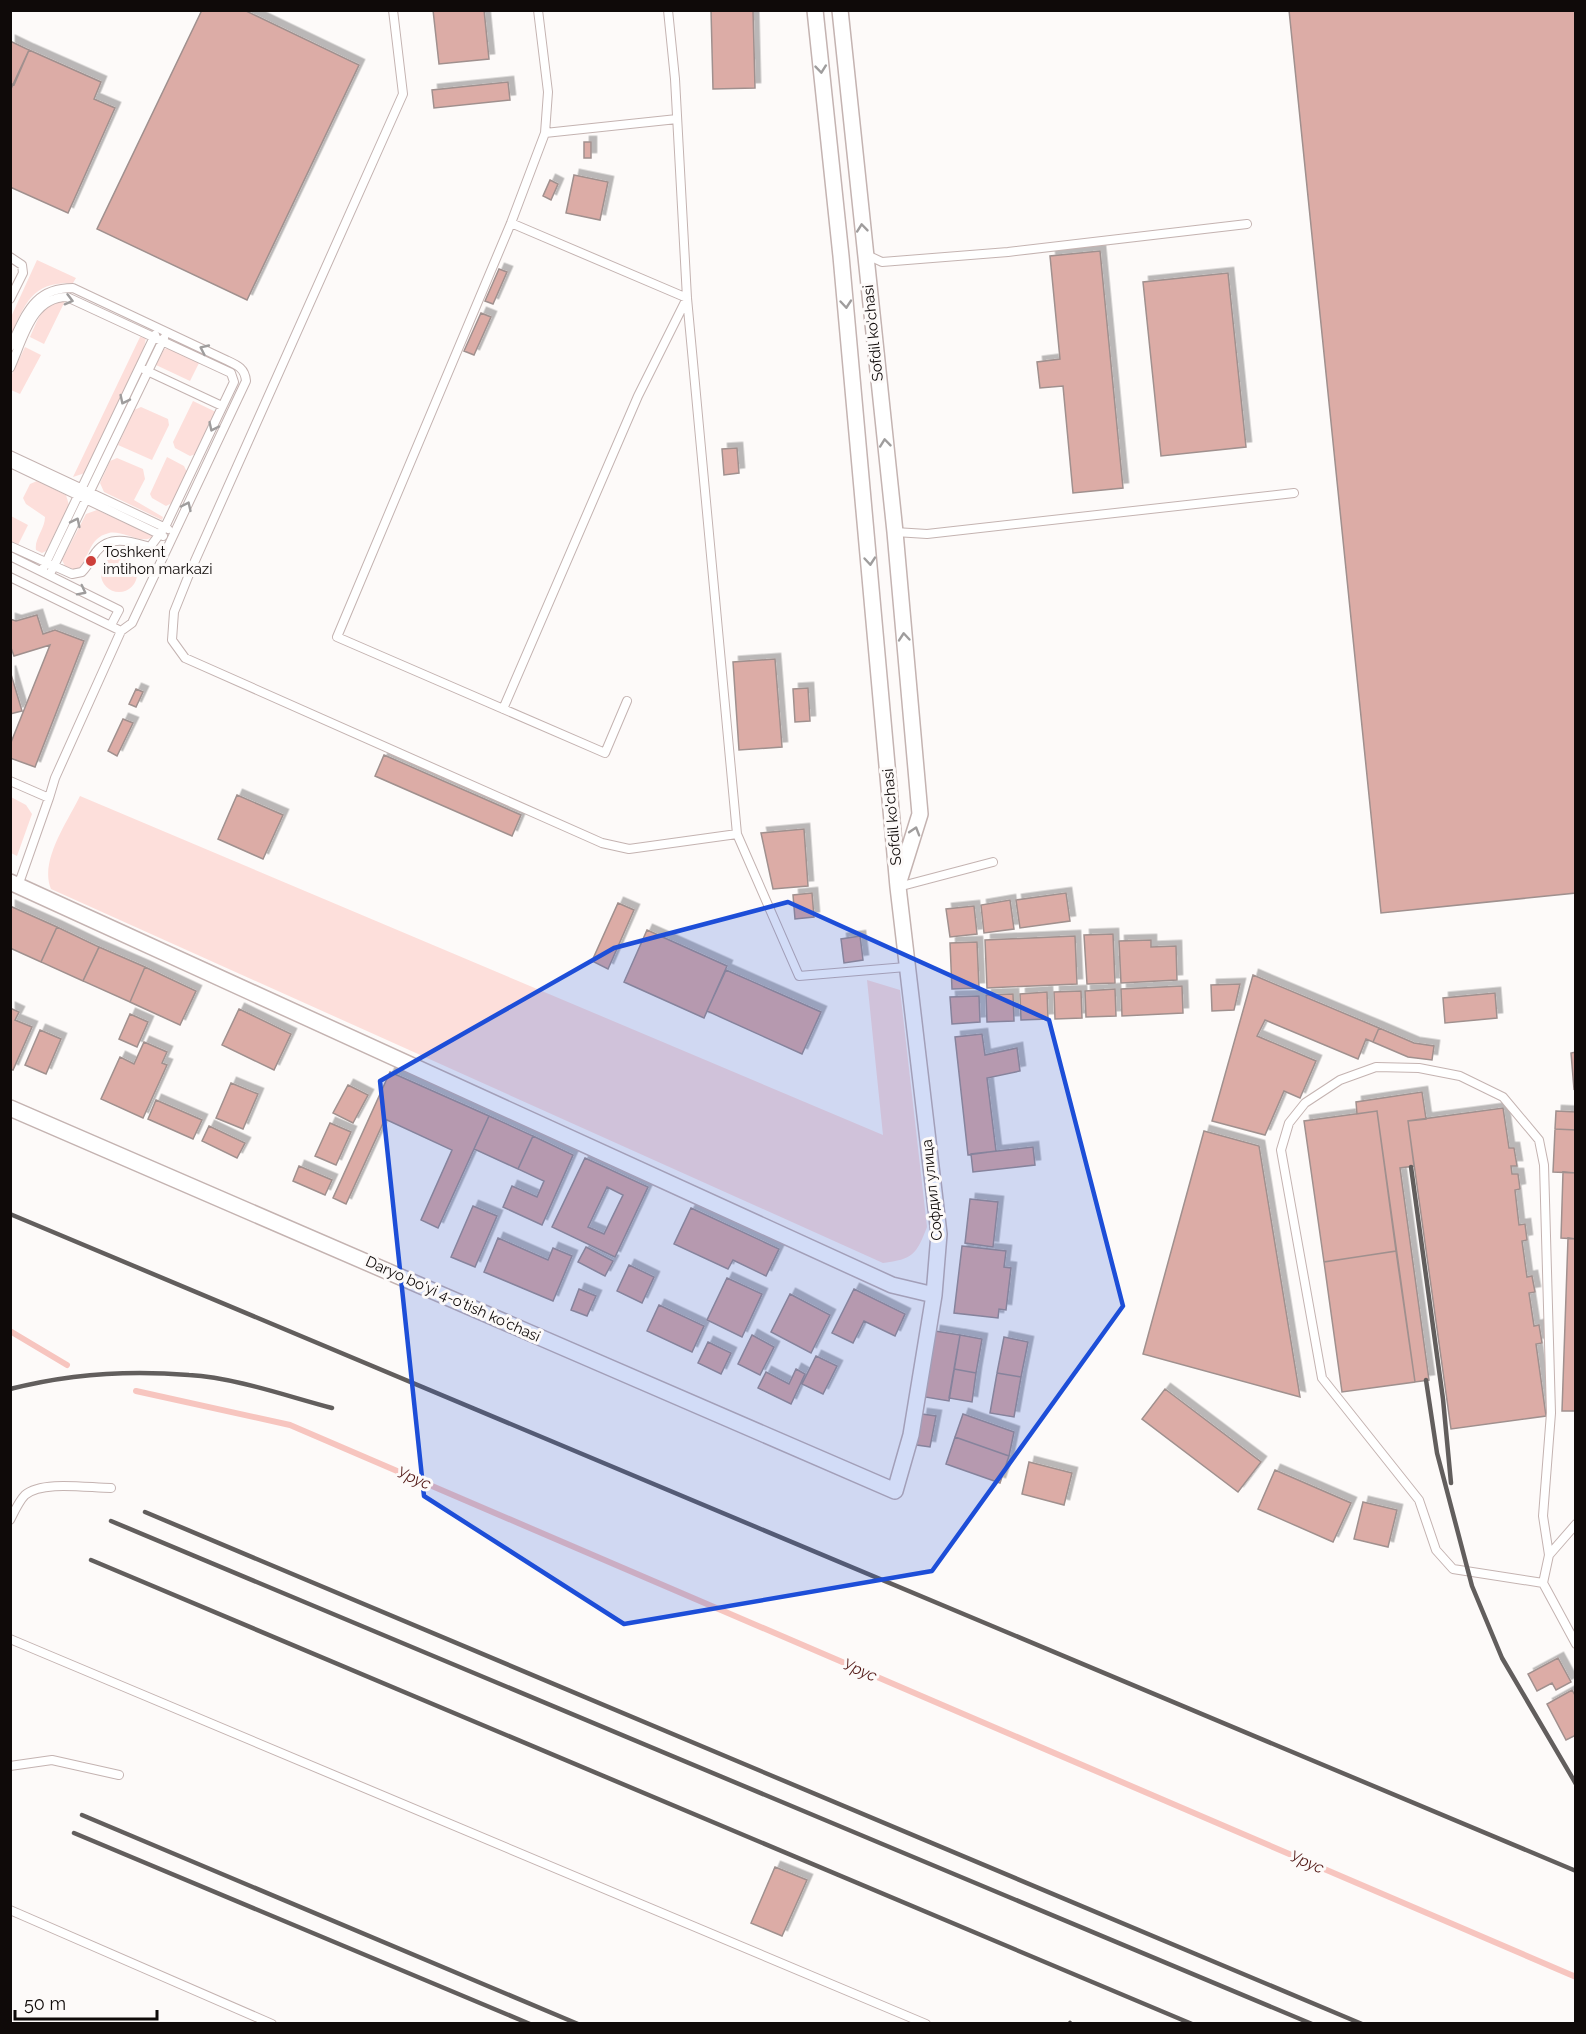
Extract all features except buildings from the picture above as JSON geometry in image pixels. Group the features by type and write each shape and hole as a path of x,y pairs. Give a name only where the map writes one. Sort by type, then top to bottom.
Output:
{"street":[{"name":"Sofdil ko'chasi","path":"814,10 841,256 898,887"},
{"name":"Sofdil ko'chasi","path":"840,10 894,532 920,814 898,887"},
{"path":"841,256 865,254"},
{"path":"867,535 894,532"},
{"path":"14,884 892,1285 934,1295"},
{"name":"Софдил улица","path":"895,1491 911,1435 934,1295 939,1234 898,887"},
{"name":"Daryo bo'yi 4-o'tish ko'chasi","path":"10,1108 895,1491"}],"lane":[{"path":"393,10 403,94 190,572 174,612 172,640 185,658 602,843 629,849 737,834"},
{"path":"538,10 548,92 545,134 511,223 338,637 605,753 627,701"},
{"path":"668,10 687,298 737,834 799,976 906,968"},
{"path":"545,134 676,119"},
{"path":"511,223 687,298"},
{"path":"865,254 882,262 1008,252 1247,224"},
{"path":"10,257 22,265 23,273 10,299"},
{"path":"10,347 31,304 58,288 72,288 242,368 246,381 132,624 121,631 55,778 14,884"},
{"path":"10,368 37,311 54,297 67,297 231,374 234,382 163,531 150,547 122,540 102,546 82,572 72,574 48,569 10,556"},
{"path":"503,709 638,396 687,298"},
{"path":"144,370 158,328"},
{"path":"48,569 144,370 167,332"},
{"path":"144,370 222,406"},
{"path":"10,455 84,494"},
{"path":"10,463 84,494 173,536"},
{"path":"894,532 927,534 1294,493"},
{"path":"10,546 119,610 111,624"},
{"path":"10,577 111,624 121,631"},
{"path":"10,781 49,798"},
{"path":"898,887 993,862"},
{"path":"1543,1583 1453,1569 1436,1550 1419,1500 1322,1378 1281,1150 1289,1123 1305,1103 1340,1080 1376,1067 1419,1068 1460,1076 1503,1097 1539,1140 1544,1165 1551,1413 1543,1516 1549,1555 1543,1583 1575,1644"},
{"path":"10,1520 24,1496 34,1489 48,1486 111,1488"},
{"path":"1549,1555 1575,1524"},
{"path":"10,1639 926,2024"},
{"path":"10,1766 52,1760 119,1775"},
{"path":"10,1910 272,2024"}],"highlighted area":[{"path":"788,902 1049,1020 1123,1306 932,1571 624,1624 424,1496 380,1081 614,948"}],"shaded area":[{"path":"37,260 76,278 73,283 48,286 32,296 11,335 11,317"},
{"path":"65,301 44,344 30,337 42,313 51,306"},
{"path":"140,337 146,338 144,348 85,473 73,477"},
{"path":"25,347 41,355 20,394 11,390 11,376"},
{"path":"170,348 199,363 190,381 156,365 164,349"},
{"path":"193,401 216,412 196,454 190,456 175,448 173,442"},
{"path":"141,407 168,419 169,425 152,460 118,445 134,410"},
{"path":"167,457 184,466 187,472 172,503 166,506 152,498 150,494"},
{"path":"117,458 143,469 145,479 134,500 163,517 162,520 104,492 100,483 110,461"},
{"path":"37,481 66,495 69,505 46,551 42,553 36,550 36,546 45,517 26,504 23,498 30,484"},
{"path":"97,510 154,536 149,539 138,539 109,533 93,544 77,571 65,566 62,560 86,514"},
{"path":"11,516 28,525 18,545 11,541"},
{"path":"119,556 132,561 137,574 132,587 119,592 106,587 101,574 106,561"},
{"path":"80,796 883,1135 867,980 900,990 927,1227 920,1244 907,1257 883,1263 51,889 48,878 49,866 56,841"},
{"path":"11,797 26,805 32,814 17,856 11,853"}],"waterway":[{"name":"Урус","path":"10,1331 67,1365"},
{"name":"Урус","path":"136,1391 290,1425 1576,1977"}],"railway":[{"path":"1411,1167 1443,1399 1451,1483"},
{"path":"10,1214 1576,1871"},
{"path":"10,1389 99,1374 167,1374 225,1380 332,1408"},
{"path":"1426,1380 1437,1453 1472,1586 1502,1658 1576,1784"},
{"path":"145,1512 1362,2024"},
{"path":"111,1521 1312,2024"},
{"path":"91,1560 1192,2024"},
{"path":"82,1815 578,2024"},
{"path":"74,1833 530,2024"}],"place":[{"name":"Toshkent imtihon markazi","path":"91,561"}]}
